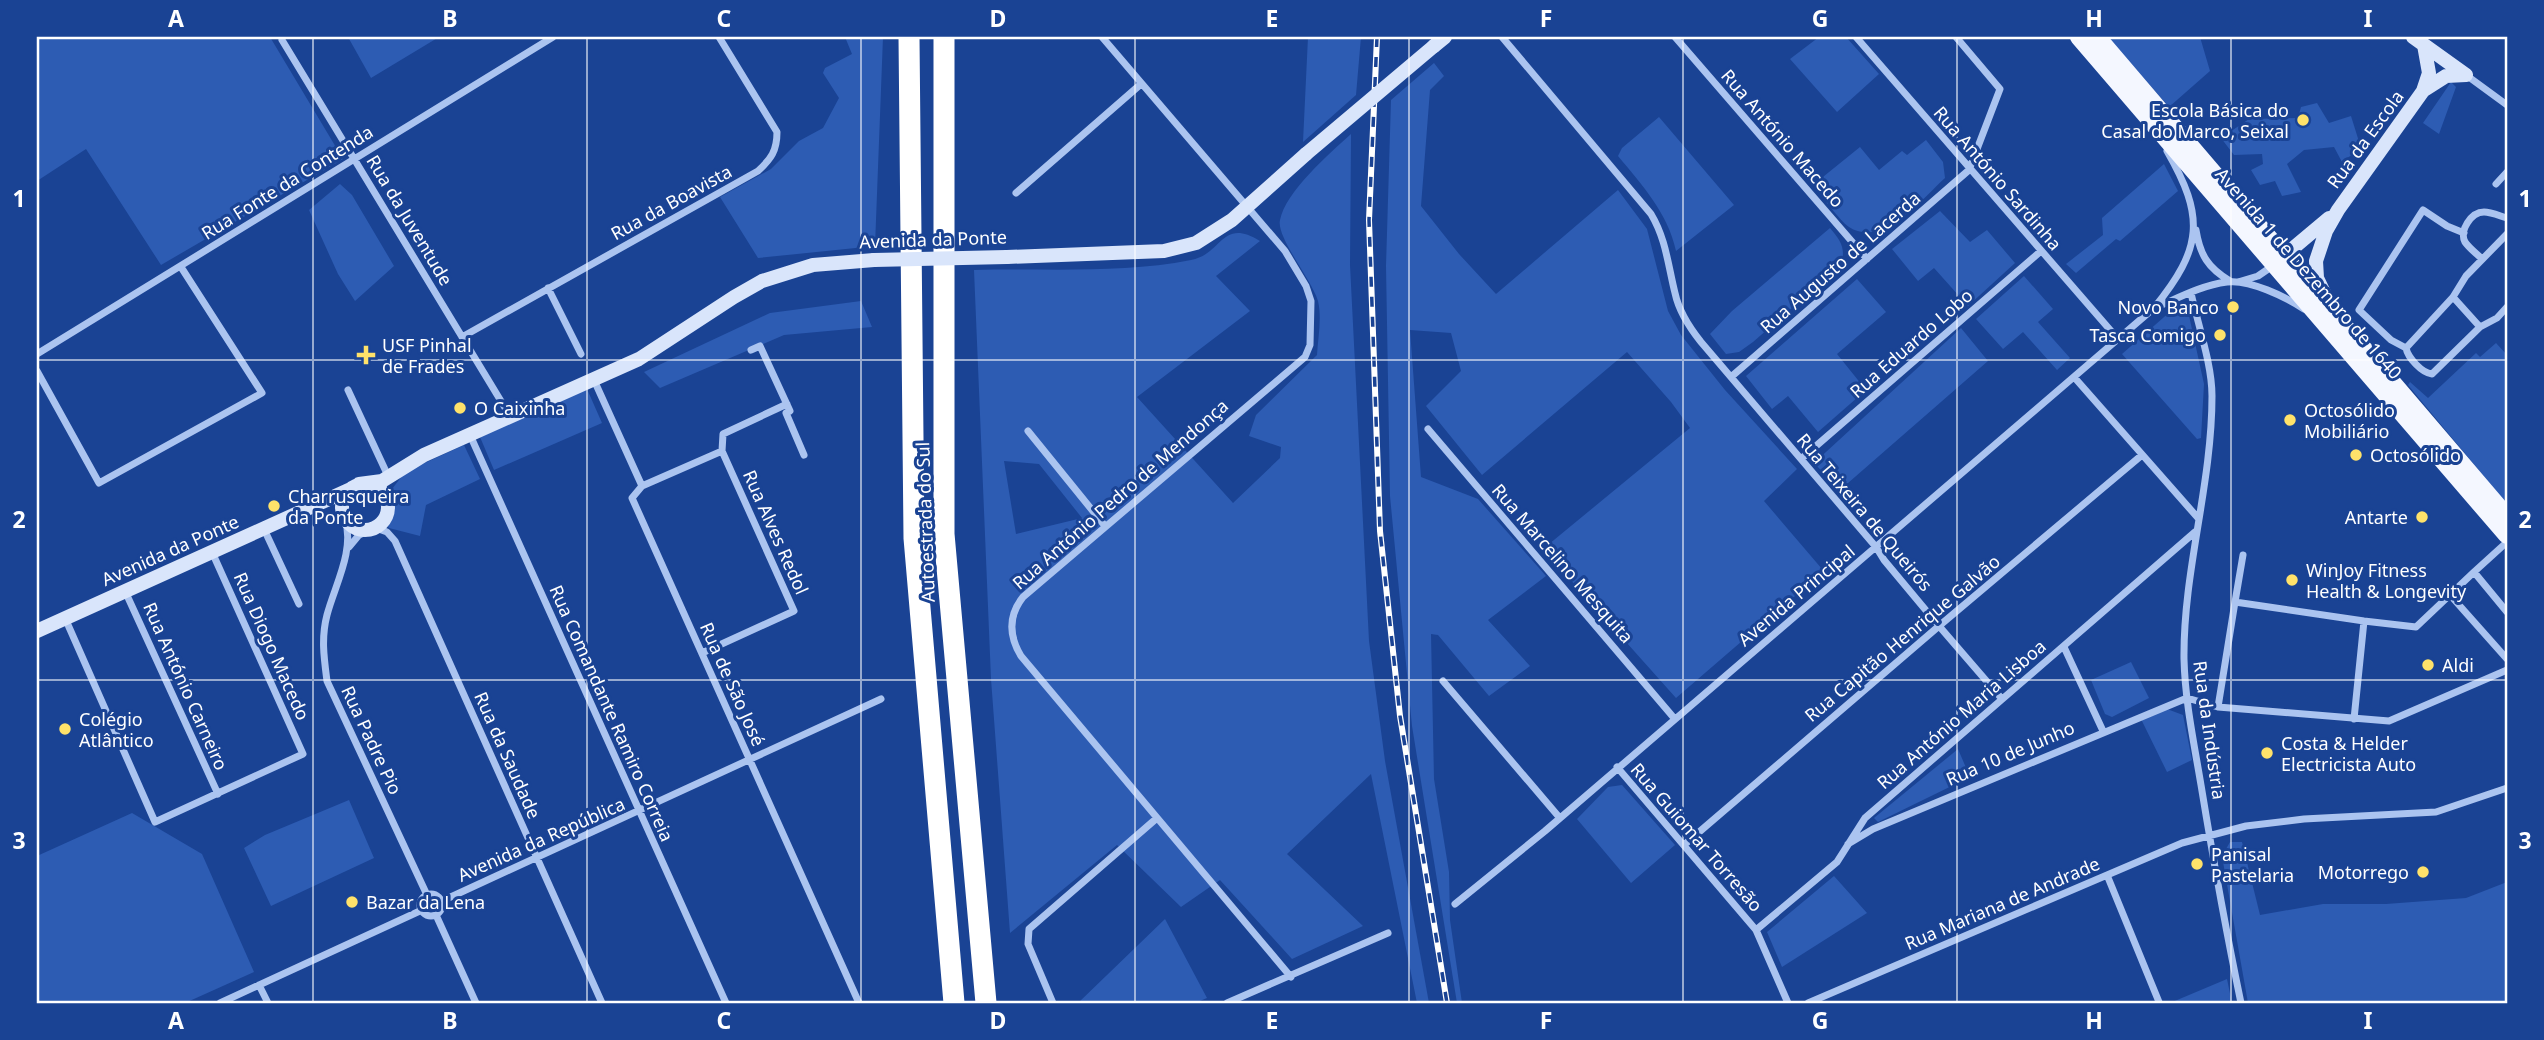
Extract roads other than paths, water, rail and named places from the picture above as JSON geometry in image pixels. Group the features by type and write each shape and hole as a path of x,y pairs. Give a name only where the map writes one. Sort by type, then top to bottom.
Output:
{"highway":[{"name":"Autoestrada do Sul","path":"909,37 914,538 954,1003"},
{"name":"Autoestrada do Sul","path":"944,37 944,534 986,1003"}],"main road":[{"name":"Avenida 1 de Dezembro de 1640","path":"2079,37 2148,117 2280,260"},
{"name":"Avenida 1 de Dezembro de 1640","path":"2097,37 2280,260 2507,517"},
{"name":"Avenida 1 de Dezembro de 1640","path":"2330,318 2507,536"}],"street":[{"name":"Rua Fonte da Contenda","path":"37,354 553,37"},
{"name":"Rua da Boavista","path":"462,337 758,171 771,160 777,145 777,132 719,37"},
{"name":"Rua António Pedro de Mendonça","path":"1102,37 1286,251 1306,286 1311,301 1308,352 1023,597 1012,617 1012,638 1021,656 1291,977"},
{"name":"Rua Teixeira de Queirós","path":"1502,37 1651,214 1665,244 1674,293 1685,320 2002,699"},
{"name":"Rua António Macedo","path":"1675,37 1867,259"},
{"name":"Rua António Sardinha","path":"1856,37 1969,170 2119,339"},
{"path":"1956,37 2000,89 1969,170"},
{"name":"Rua da Juventude","path":"282,40 511,417"},
{"name":"Avenida da Ponte","path":"37,631 355,487 393,476 424,456 594,380 658,347 762,281 813,265 874,260 1164,251 1206,239 1440,41"},
{"path":"2419,41 2507,105"},
{"name":"Rua da Escola","path":"2330,318 2317,278 2316,261 2320,246 2338,210 2423,91 2429,74 2419,41"},
{"name":"Rua da Escola","path":"2423,91 2446,76 2466,75"},
{"path":"1016,193 1141,84"},
{"name":"Avenida Principal","path":"2148,117 2183,178 2191,199 2202,257 2216,273 2234,282 2278,295 2330,318"},
{"name":"Rua Augusto de Lacerda","path":"1731,377 1969,170"},
{"path":"2496,184 2507,172"},
{"name":"Rua da Escola","path":"2280,260 2338,210"},
{"path":"2464,233 2447,226 2423,210 2359,310 2390,340 2406,348 2407,353 2429,374 2480,327 2497,318 2507,307"},
{"path":"2482,259 2466,243 2464,233 2468,222 2483,212 2507,218"},
{"name":"Avenida Principal","path":"1455,904 2154,308 2172,287 2183,267 2195,226"},
{"path":"2406,348 2453,297 2466,276 2507,234"},
{"name":"Rua Eduardo Lobo","path":"1801,459 2041,251"},
{"name":"Avenida Principal","path":"2154,308 2210,285 2258,276 2280,260"},
{"path":"37,371 99,483 262,393 181,267"},
{"path":"548,288 581,354"},
{"name":"Rua da Indústria","path":"2191,293 2212,396 2207,455 2184,617 2187,698 2209,836 2241,1003"},
{"path":"2453,297 2480,327"},
{"path":"751,350 760,346 790,411 786,413 804,455"},
{"path":"2074,377 2198,518"},
{"name":"Rua de São José","path":"594,380 642,486 632,498 859,1003"},
{"path":"347,550 353,540 386,517 393,476 348,390"},
{"path":"642,486 722,451 723,434 787,404"},
{"name":"Rua Marcelino Mesquita","path":"1428,429 1674,718"},
{"path":"1028,431 1105,526"},
{"name":"Rua Comandante Ramiro Correia","path":"470,435 726,1003"},
{"name":"Rua Alves Redol","path":"702,653 794,611 722,451"},
{"name":"Rua Capitão Henrique Galvão","path":"1684,845 2142,455"},
{"path":"344,513 346,494 355,487 368,484 384,494 388,509"},
{"path":"318,505 344,513 354,527 372,529"},
{"name":"Rua Padre Pio","path":"344,513 349,539 325,626 323,645 327,681 427,895"},
{"path":"264,529 299,604"},
{"name":"Rua da Saudade","path":"372,529 387,532 395,541 602,1003"},
{"name":"Rua António Maria Lisboa","path":"1756,929 1837,862 1865,818 2196,531"},
{"path":"2235,602 2416,627 2507,542"},
{"name":"Rua Diogo Macedo","path":"212,552 303,754 218,794"},
{"path":"2218,707 2243,555"},
{"path":"2474,572 2507,612"},
{"name":"Rua António Carneiro","path":"125,591 218,794"},
{"path":"2451,596 2507,659"},
{"path":"65,618 155,822 218,794"},
{"path":"2354,719 2364,621"},
{"path":"2064,646 2103,731"},
{"path":"2187,698 2218,707 2389,721 2507,670"},
{"path":"1443,681 1559,817"},
{"name":"Rua 10 de Junho","path":"1848,844 1873,829 2187,698"},
{"name":"Avenida da República","path":"442,901 881,699"},
{"name":"Rua Guiomar Torresão","path":"1617,767 1756,929 1788,1003"},
{"name":"Rua Mariana de Andrade","path":"1808,1003 2182,842 2246,826 2304,819 2436,812 2507,788"},
{"path":"1053,1003 1028,944 1029,929 1157,818"},
{"path":"2107,875 2159,1002"},
{"path":"427,895 434,895 442,901 442,908 436,915 429,916 422,910 422,900 427,895"},
{"path":"220,1003 422,910"},
{"path":"436,915 476,1003"},
{"path":"1227,1003 1388,933"},
{"path":"259,985 268,1003"}],"railway":[{"path":"1377,37 1369,220 1380,531 1400,716 1447,1003"}],"place":[{"name":"Escola Básica do Casal do Marco, Seixal","path":"2303,120"},
{"name":"Novo Banco","path":"2233,307"},
{"name":"Tasca Comigo","path":"2220,335"},
{"name":"USF Pinhal de Frades","path":"366,355"},
{"name":"O Caixinha","path":"460,408"},
{"name":"Octosólido Mobiliário","path":"2290,420"},
{"name":"Octosólido","path":"2356,455"},
{"name":"Charrusqueira da Ponte","path":"274,506"},
{"name":"Antarte","path":"2422,517"},
{"name":"WinJoy Fitness Health & Longevity","path":"2292,580"},
{"name":"Aldi","path":"2428,665"},
{"name":"Colégio Atlântico","path":"65,729"},
{"name":"Costa & Helder Electricista Auto","path":"2267,753"},
{"name":"Panisal Pastelaria","path":"2197,864"},
{"name":"Motorrego","path":"2423,872"},
{"name":"Bazar da Lena","path":"352,902"}]}
